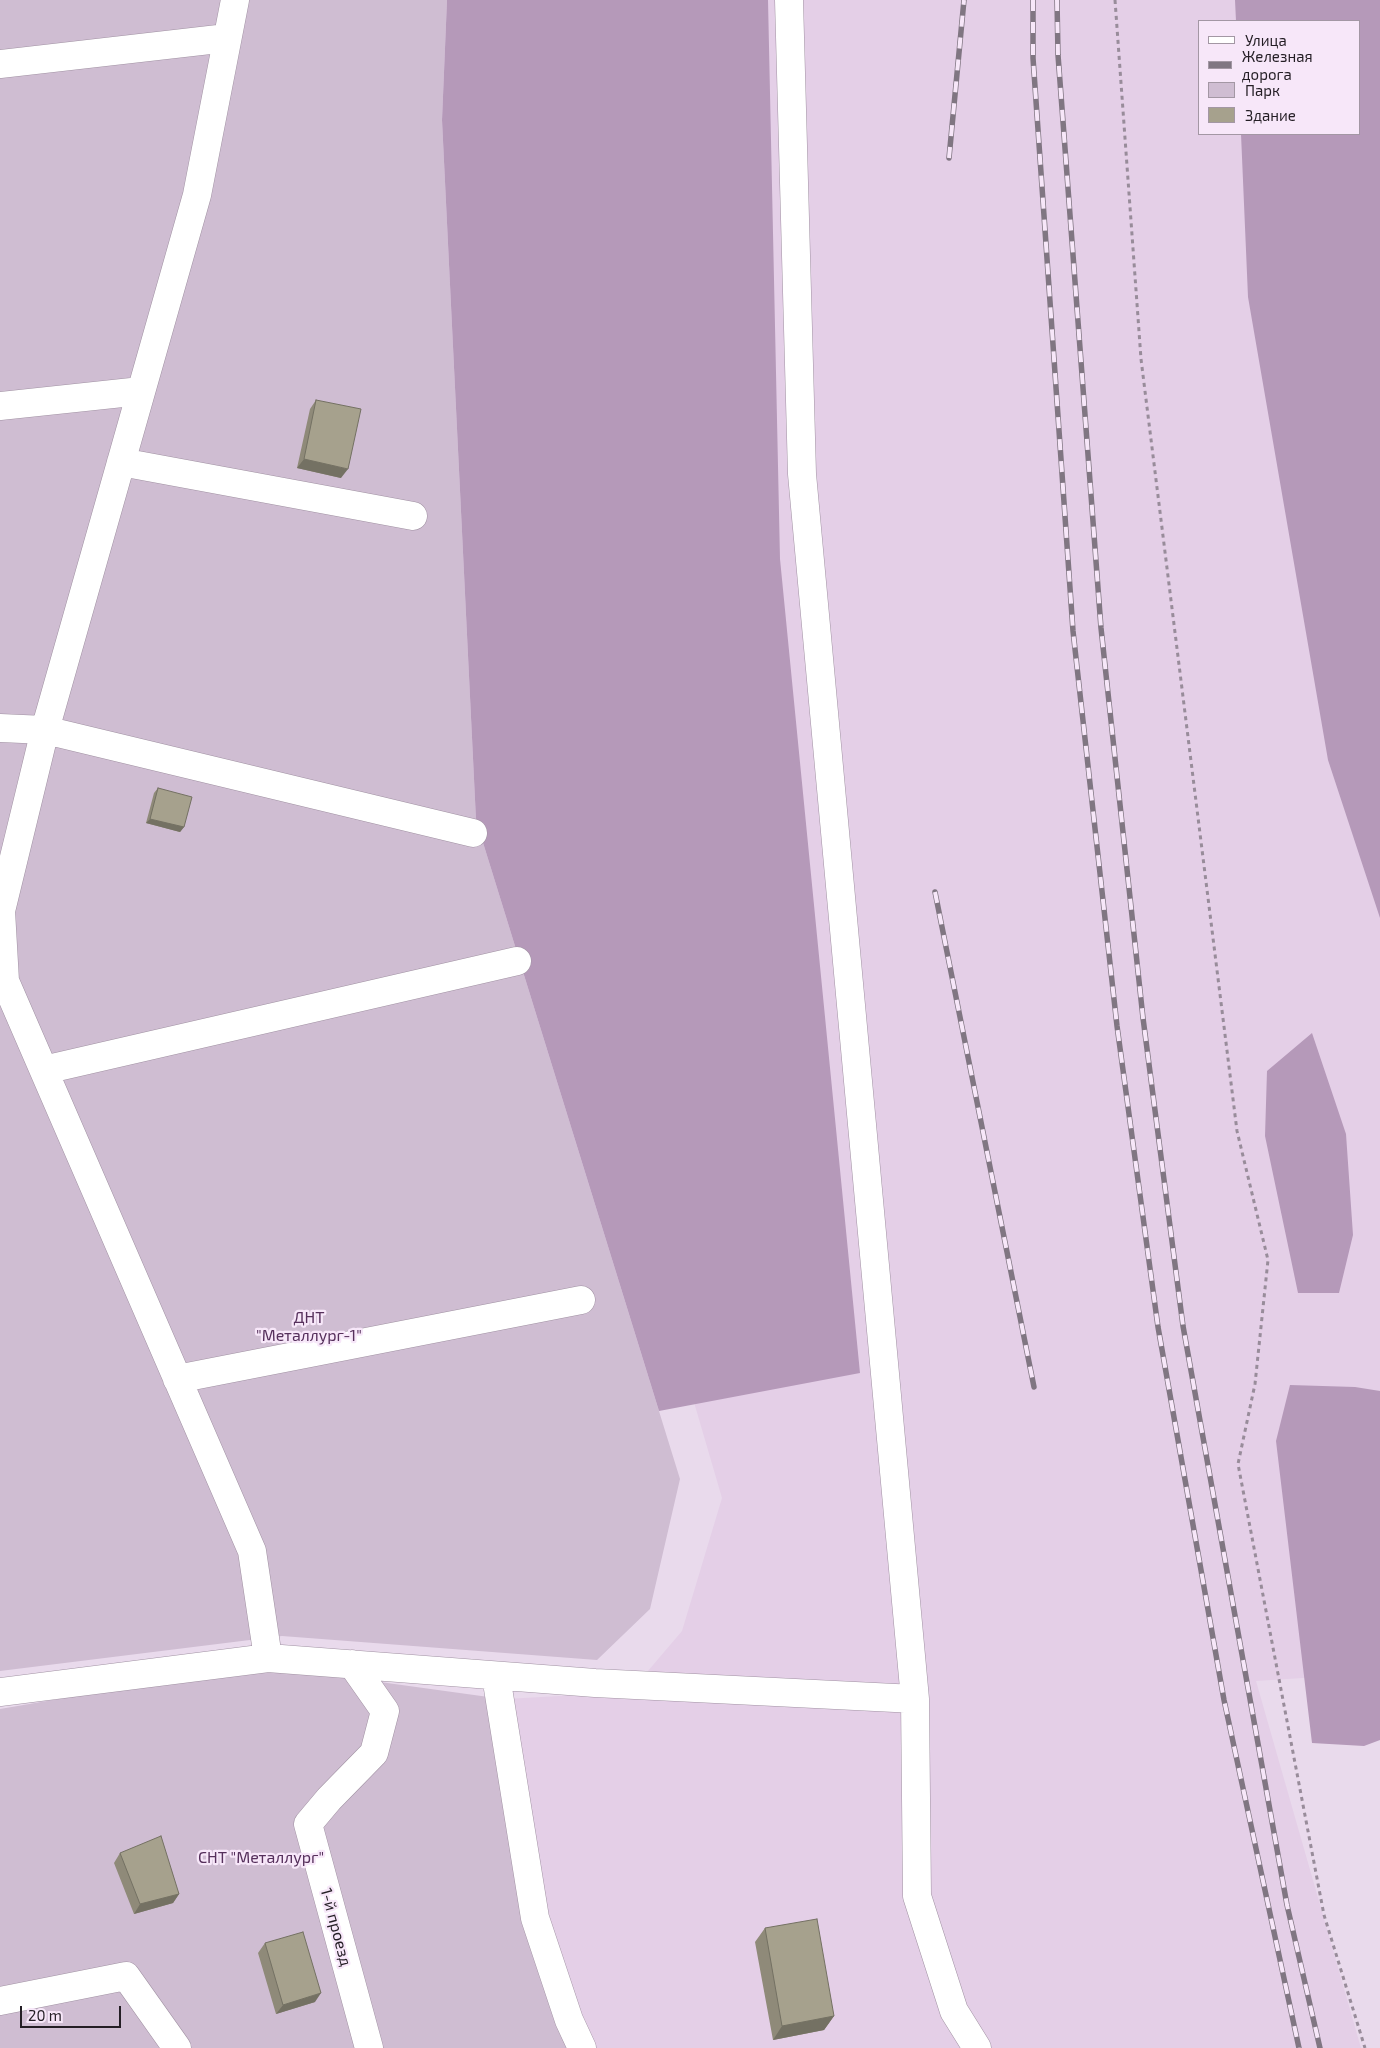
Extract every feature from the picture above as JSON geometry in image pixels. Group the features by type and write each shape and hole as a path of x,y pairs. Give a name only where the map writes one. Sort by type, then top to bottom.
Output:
{"street":[{"path":"235,0 197,195 45,730 1,911 5,981 252,1551 268,1658"},
{"path":"789,0 802,474 915,1699 917,1896 954,2011 977,2048"},
{"path":"0,64 227,38"},
{"path":"0,406 141,391"},
{"path":"121,462 413,516"},
{"path":"0,728 45,730 473,833"},
{"path":"44,1070 517,961"},
{"path":"177,1379 581,1300"},
{"path":"0,1692 268,1658 595,1683 915,1699"},
{"name":"1-й проезд","path":"352,1664 385,1711 374,1753 329,1799 308,1824 369,2048"},
{"path":"496,1676 535,1918 568,2020 582,2048"},
{"path":"0,2001 126,1976 177,2048"}],"path":[{"path":"1115,0 1144,379 1237,1131 1268,1260 1255,1384 1238,1464 1324,1915 1365,2048"}],"shaded area":[{"path":"447,0 768,0 780,559 860,1373 659,1411 476,820 442,120"},
{"path":"488,0 1380,0 1380,1673 1256,1681 1361,2048 586,2048 561,1983 506,1699 630,1692 682,1631 722,1498 560,944"},
{"path":"1235,0 1380,0 1380,918 1328,760 1248,297 1241,135 1360,135 1360,20 1236,20"},
{"path":"1312,1033 1346,1134 1353,1235 1339,1293 1298,1293 1265,1136 1267,1071"},
{"path":"1290,1385 1355,1387 1380,1391 1380,1740 1364,1746 1312,1743 1276,1441"}],"green space":[{"name":"ДНТ \"Металлург-1\"","path":"0,0 447,0 442,120 476,820 680,1479 650,1609 597,1660 282,1636 0,1671"},
{"name":"СНТ \"Металлург\"","path":"257,1665 503,1699 528,1899 583,2048 0,2048 0,1709"}],"building":[{"path":"316,400 361,409 348,469 304,459"},
{"path":"158,788 192,797 184,827 150,819"},
{"path":"161,1836 179,1894 140,1904 120,1853"},
{"path":"817,1919 834,2016 782,2026 765,1928"},
{"path":"303,1932 321,1993 283,2005 265,1943"}],"railway":[{"path":"949,158 964,0"},
{"path":"1033,0 1033,58 1073,631 1117,1026 1158,1327 1224,1700 1299,2048"},
{"path":"1057,0 1058,55 1101,628 1143,1018 1183,1326 1287,1905 1320,2048"},
{"path":"935,892 1034,1387"}]}
